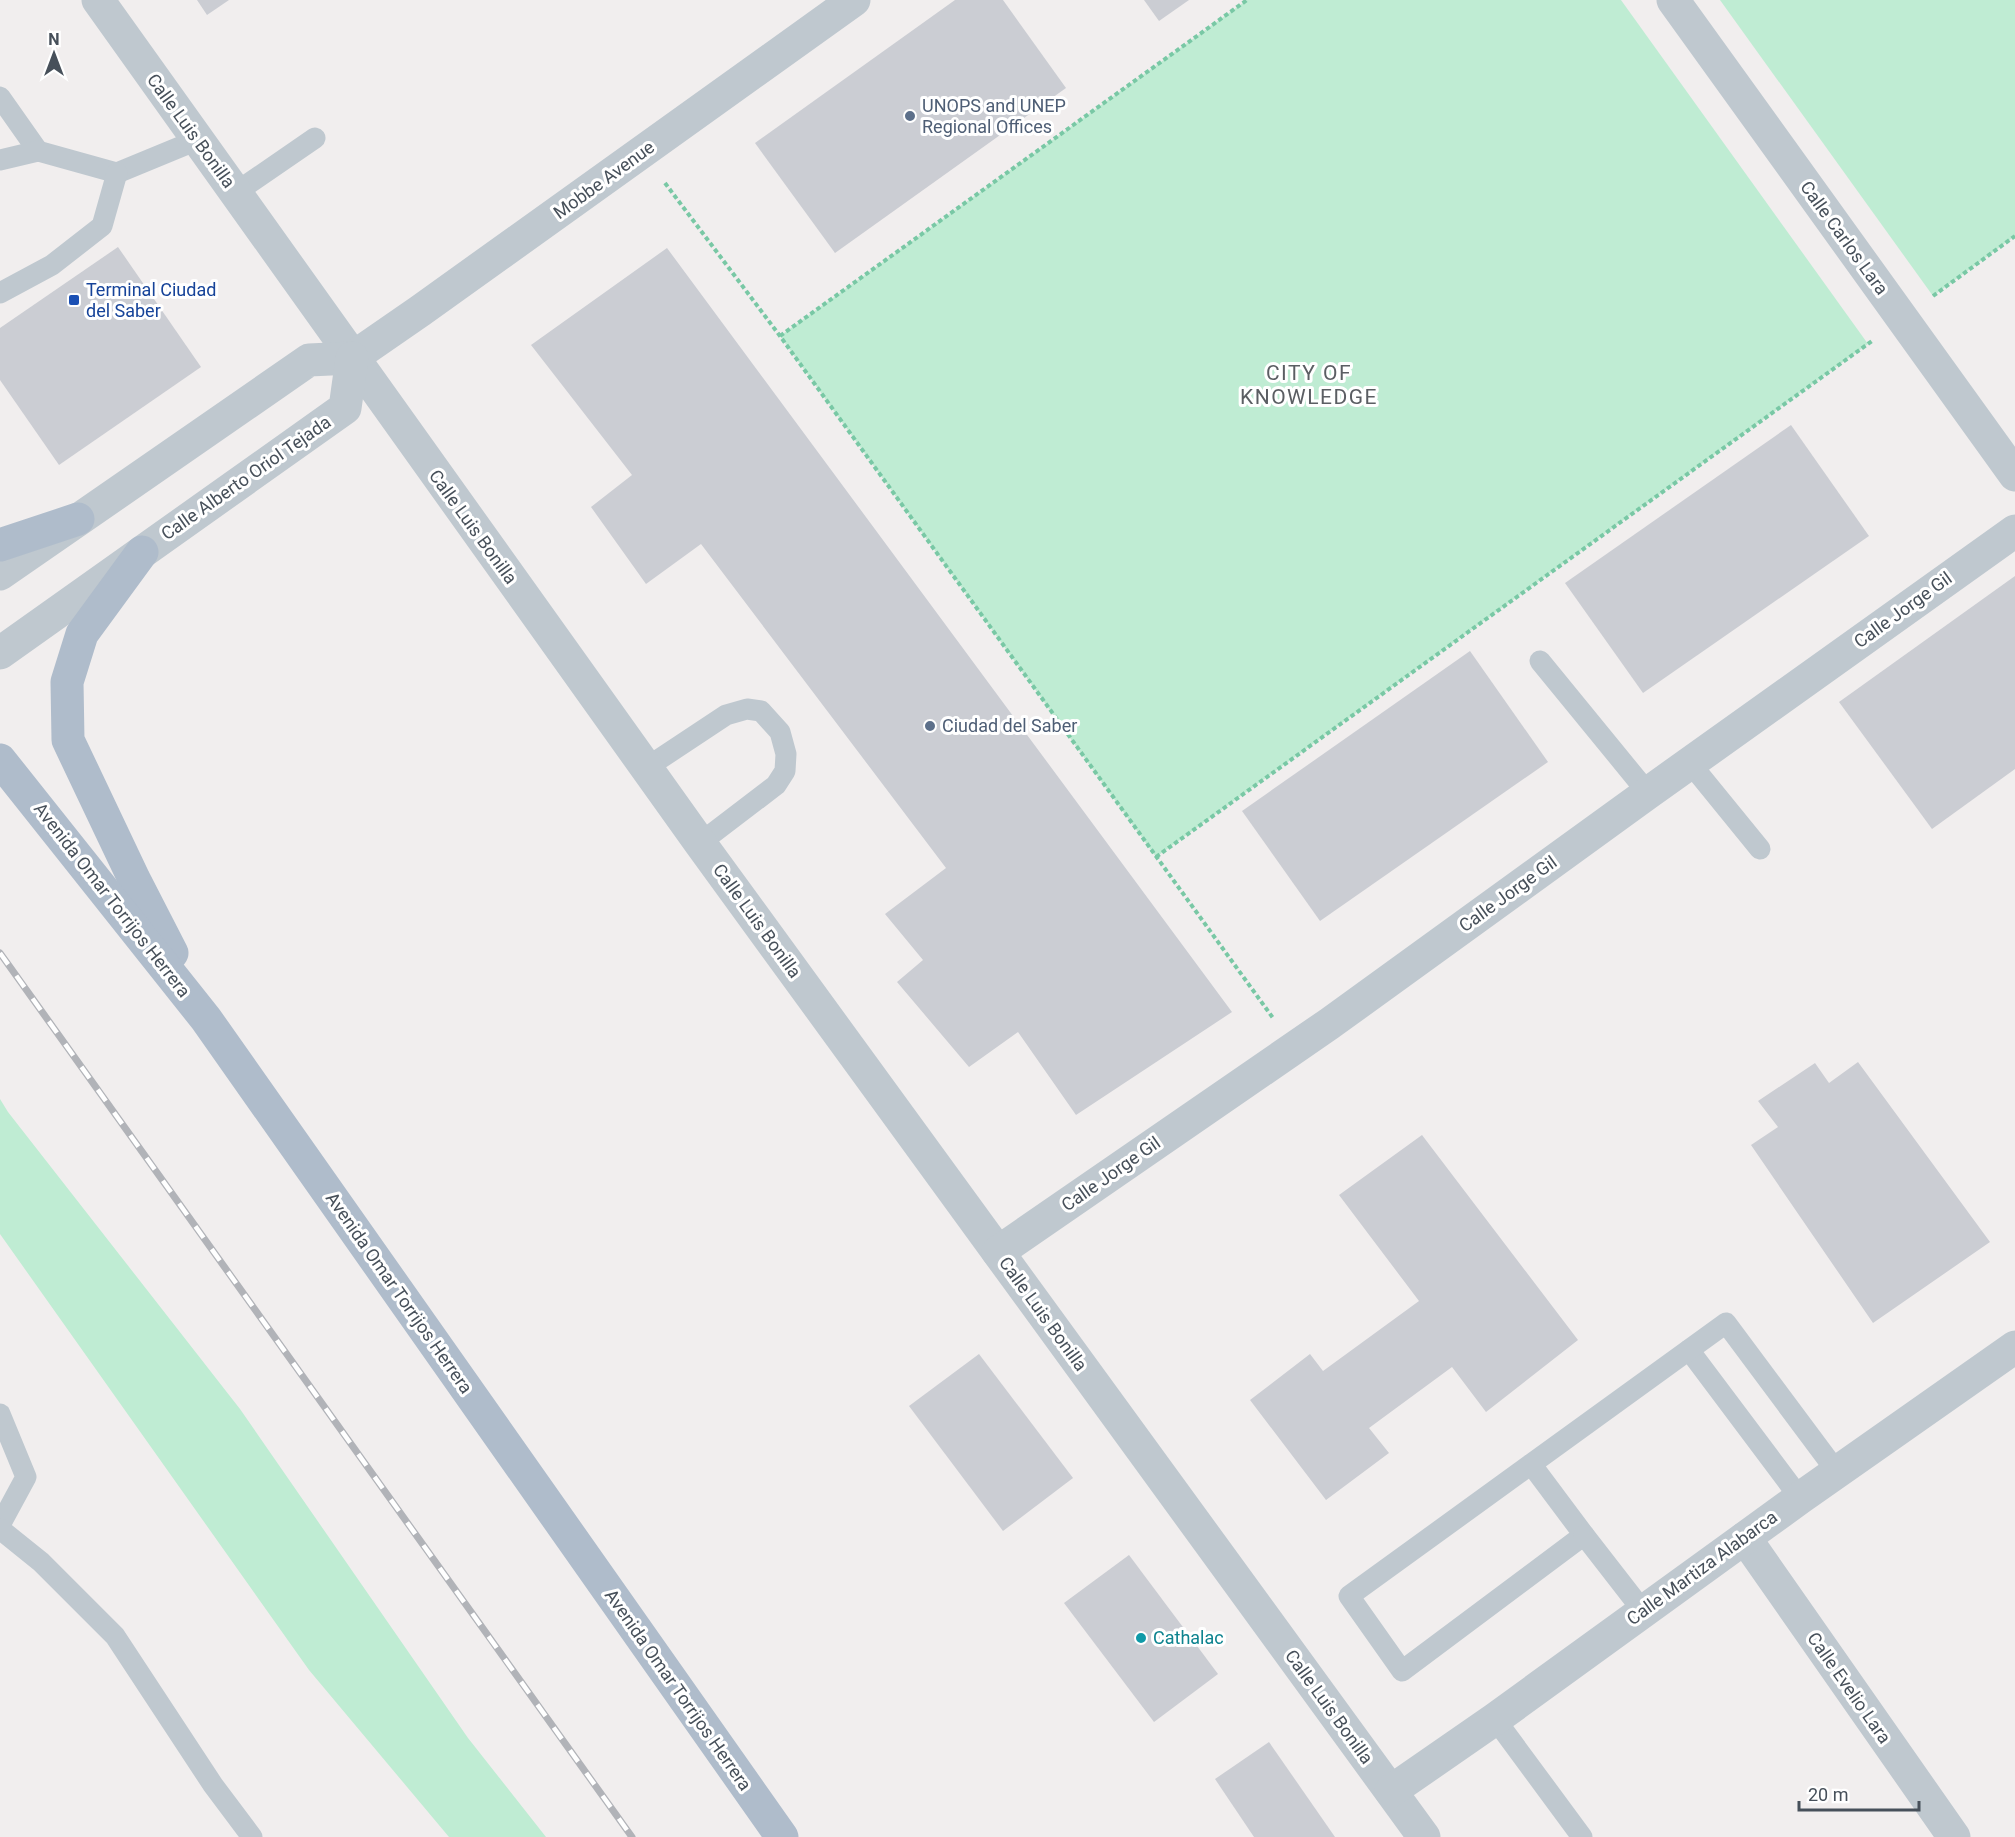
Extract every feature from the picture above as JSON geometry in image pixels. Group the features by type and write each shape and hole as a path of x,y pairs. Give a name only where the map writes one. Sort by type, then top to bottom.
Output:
{"main road":[{"path":"0,545 78,519"},
{"path":"142,552 82,634 67,682 68,740 134,879 206,1019"},
{"name":"Avenida Omar Torrijos Herrera","path":"0,759 206,1019 782,1837"}],"street":[{"name":"Calle Luis Bonilla","path":"98,0 700,843 1424,1837"},
{"name":"Mobbe Avenue","path":"352,358 854,0"},
{"name":"Calle Carlos Lara","path":"1672,0 2015,476"},
{"path":"0,574 309,360 352,358"},
{"name":"Calle Alberto Oriol Tejada","path":"0,653 345,408 352,358"},
{"name":"Calle Jorge Gil","path":"998,1252 1295,1048 2015,531"},
{"name":"Calle Martiza Alabarca","path":"1391,1791 2015,1347"},
{"name":"Calle Evelio Lara","path":"1744,1538 1954,1837"}],"lane":[{"path":"0,97 38,151"},
{"path":"235,193 315,138"},
{"path":"0,160 38,151 117,173 197,140"},
{"path":"0,293 52,264 102,226 117,173"},
{"path":"1540,661 1648,793"},
{"path":"646,768 726,714 747,709 761,711 780,732 786,754 785,771 776,785 700,843"},
{"path":"1690,763 1760,849"},
{"path":"1584,1535 1402,1671 1349,1596 1726,1323 1837,1472"},
{"path":"1689,1350 1800,1498"},
{"path":"0,1414 26,1477 0,1527 41,1562 115,1636 213,1785 252,1837"},
{"path":"1531,1464 1643,1611"},
{"path":"1495,1719 1582,1837"}],"path":[{"path":"780,336 1247,0"},
{"path":"662,178 780,336 1295,1048"},
{"path":"1156,857 2015,236"}],"green space":[{"path":"1247,0 1621,0 1868,344 1156,857 780,336"},
{"path":"1720,0 2015,0 2015,236 1933,296"},
{"path":"0,1099 240,1409 468,1738 546,1837 449,1837 309,1670 0,1234"}],"building":[{"path":"197,0 229,0 207,15"},
{"name":"UNOPS and UNEP Regional Offices","path":"955,0 1003,0 1066,88 835,253 755,143"},
{"path":"1144,0 1189,0 1159,21"},
{"path":"118,247 201,367 59,465 0,380 0,328"},
{"name":"Ciudad del Saber","path":"667,248 1232,1012 1076,1115 1018,1032 969,1067 897,982 923,960 885,914 946,868 701,544 646,584 591,507 632,475 531,345"},
{"path":"1791,425 1869,536 1643,693 1565,583"},
{"path":"2015,576 2015,769 1932,829 1839,702"},
{"path":"1470,651 1548,762 1320,921 1242,811"},
{"path":"1858,1062 1990,1242 1873,1323 1751,1145 1778,1127 1758,1101 1815,1063 1829,1083"},
{"path":"1422,1135 1578,1340 1486,1412 1452,1367 1369,1428 1389,1453 1326,1500 1250,1400 1310,1354 1323,1371 1419,1301 1339,1195"},
{"path":"979,1354 1073,1478 1003,1531 909,1406"},
{"name":"Cathalac","path":"1129,1555 1218,1674 1154,1722 1064,1603"},
{"path":"1269,1742 1335,1837 1254,1837 1215,1779"}],"railway":[{"path":"0,953 632,1837"}],"place":[{"name":"UNOPS and UNEP Regional Offices","path":"910,116"},
{"name":"Terminal Ciudad del Saber","path":"74,300"},
{"name":"Ciudad del Saber","path":"930,726"},
{"name":"Cathalac","path":"1141,1638"}],"district":[{"name":"CITY OF KNOWLEDGE","path":"1309,385"}]}
